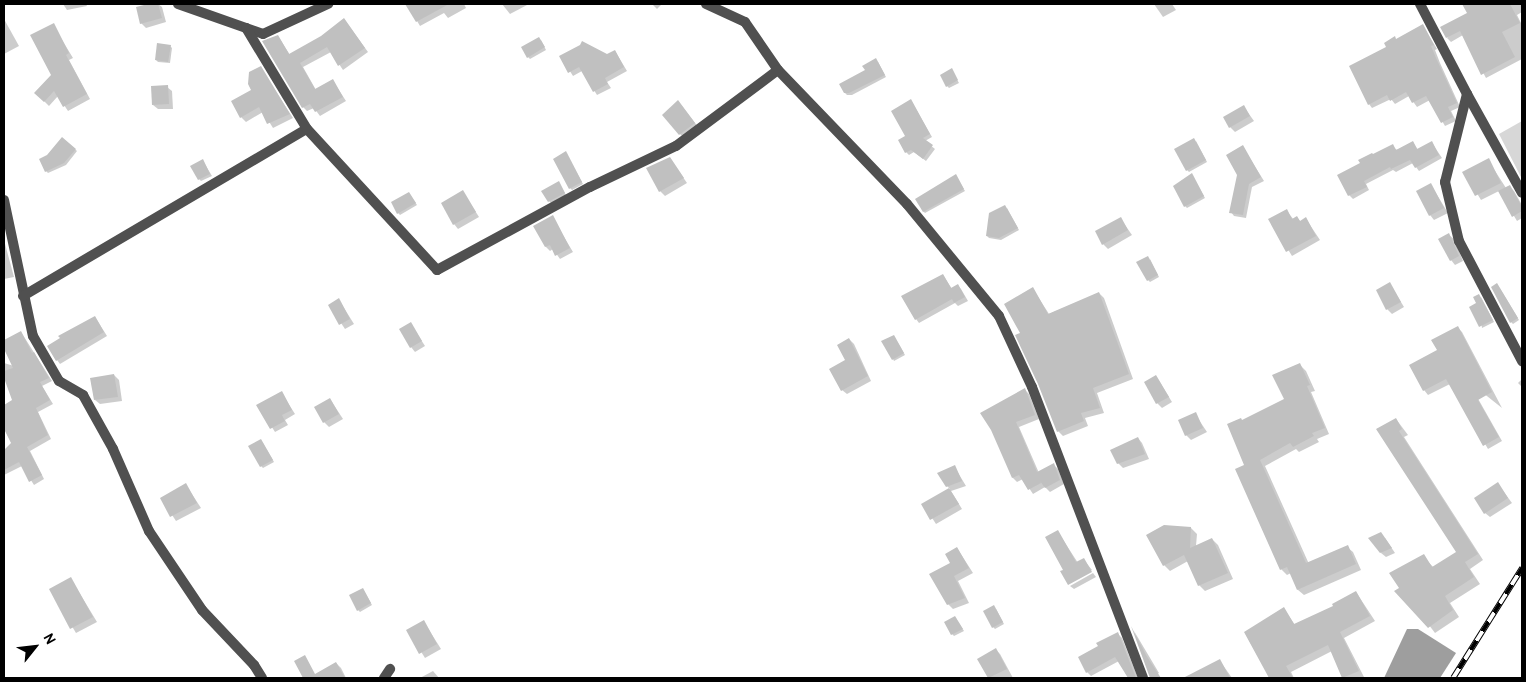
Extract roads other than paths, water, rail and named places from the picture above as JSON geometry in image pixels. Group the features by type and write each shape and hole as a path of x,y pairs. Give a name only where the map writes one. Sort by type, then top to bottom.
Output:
{"street":[{"path":"178,4 263,34 328,4"},
{"path":"706,4 745,22 778,70 908,204 999,316 1032,387 1143,678"},
{"path":"1420,4 1466,94 1522,193"},
{"path":"246,28 307,130 437,270 590,187 676,146 778,70"},
{"path":"1466,94 1445,182 1459,241 1522,361"},
{"path":"23,296 307,130"},
{"path":"4,200 23,296 34,336 60,381 83,395 113,449 149,531 202,610 254,665 262,678"},
{"path":"384,678 390,669"}],"railway":[{"path":"1453,678 1522,568"}]}
